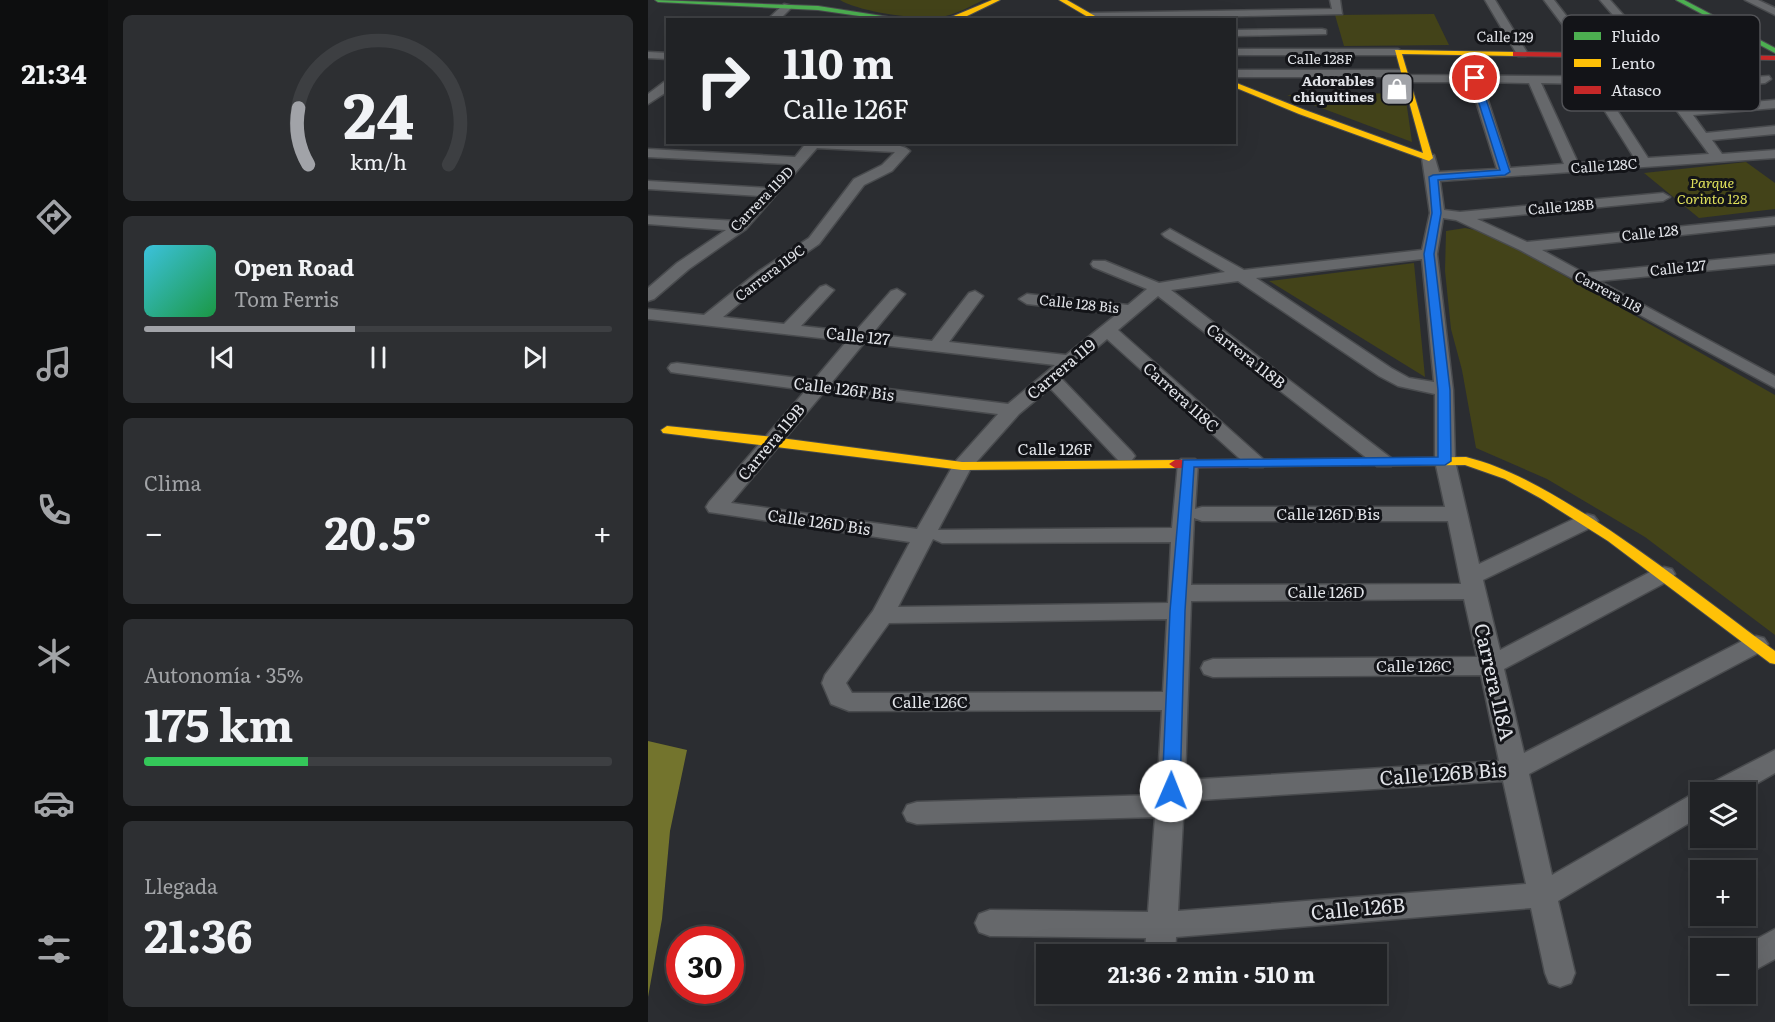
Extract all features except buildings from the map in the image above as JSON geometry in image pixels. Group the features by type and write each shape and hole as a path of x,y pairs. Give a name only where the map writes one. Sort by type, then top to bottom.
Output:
{"street":[{"path":"658,0 830,9 891,18"},
{"path":"954,18 997,0"},
{"path":"1063,0 1095,18 1338,12 1335,0"},
{"path":"1279,0 1280,14"},
{"path":"1490,0 1522,54"},
{"path":"1549,0 1562,17"},
{"path":"1605,0 1617,15"},
{"path":"1678,0 1707,15"},
{"path":"1705,0 1734,15"},
{"path":"1750,0 1775,12"},
{"path":"774,18 788,6"},
{"path":"1317,13 1325,52"},
{"path":"1760,28 1775,36"},
{"path":"1236,33 1322,32"},
{"path":"1760,43 1775,51"},
{"name":"Calle 129","path":"1236,52 1562,55"},
{"name":"Carrera 118A","path":"1398,52 1433,177 1437,213 1429,254 1444,390 1445,461 1455,514 1473,584 1560,973"},
{"path":"648,55 666,56"},
{"name":"Calle 129","path":"1760,58 1775,58"},
{"name":"Calle 128F","path":"1236,73 1562,78"},
{"path":"1475,78 1505,172"},
{"path":"1533,78 1574,168"},
{"name":"Calle 128F","path":"1760,79 1765,79"},
{"path":"1236,85 1302,112 1429,158"},
{"path":"648,100 666,86"},
{"path":"1760,105 1775,104"},
{"path":"1611,111 1644,163"},
{"path":"1685,112 1696,111"},
{"path":"1685,112 1718,158"},
{"path":"1703,137 1775,130"},
{"name":"Carrera 119D","path":"648,296 683,266 741,226 814,144"},
{"name":"Carrera 119C","path":"709,320 765,274 813,241 859,182 887,168 903,151 902,149 830,144"},
{"path":"648,153 799,160"},
{"name":"Calle 128C","path":"1433,177 1775,154"},
{"path":"648,185 771,192"},
{"name":"Calle 128B","path":"1459,216 1664,197"},
{"name":"Carrera 118","path":"1437,213 1459,216 1526,247 1775,383"},
{"path":"648,220 741,226"},
{"path":"648,231 668,221"},
{"name":"Calle 128","path":"1526,247 1775,221"},
{"path":"1170,234 1242,276 1385,372 1404,382 1444,390"},
{"path":"1158,288 1429,254"},
{"name":"Calle 127","path":"1581,278 1775,258"},
{"name":"Carrera 118B","path":"1100,264 1158,288 1384,462"},
{"name":"Carrera 119","path":"835,691 834,683 837,675 882,615 932,536 963,466 1012,411 1068,361 1158,288"},
{"path":"789,328 826,290"},
{"name":"Carrera 119B","path":"716,507 897,294"},
{"path":"938,345 975,297"},
{"name":"Calle 128 Bis","path":"1027,299 1131,310"},
{"name":"Calle 127","path":"648,314 1068,361"},
{"name":"Carrera 118C","path":"1107,330 1256,463"},
{"path":"1753,370 1775,360"},
{"name":"Calle 126F Bis","path":"677,368 1012,411"},
{"path":"1050,377 1125,456"},
{"name":"Calle 126F","path":"667,430 773,441 963,466 1445,461"},
{"path":"1445,461 1466,461 1509,475 1587,521 1664,574 1765,651"},
{"path":"1161,944 1178,602 1188,463"},
{"name":"Calle 126D Bis","path":"716,507 932,536 1182,535"},
{"name":"Calle 126D Bis","path":"1202,514 1455,514"},
{"name":"Calle 126D","path":"882,615 1178,602 1473,584 1587,521"},
{"name":"Calle 126C","path":"1213,668 1490,666 1664,574"},
{"name":"Calle 126B Bis","path":"917,813 1170,799 1514,770 1765,651"},
{"name":"Calle 126C","path":"835,691 840,698 849,702 1173,701"},
{"path":"1736,782 1775,760"},
{"name":"Calle 126B","path":"990,923 1163,925 1543,895 1690,809"},
{"path":"1756,954 1775,942"}],"green space":[{"path":"840,0 983,0 951,14 930,18 874,11"},
{"path":"1434,14 1449,45 1344,46 1335,15"},
{"path":"1405,93 1412,142 1287,95"},
{"name":"Parque Corinto 128","path":"1746,162 1775,183 1775,209 1699,218 1644,173"},
{"path":"1465,228 1480,231 1517,249 1775,395 1775,635 1645,537 1547,479 1476,448 1462,370 1451,329 1445,271 1446,231"},
{"path":"1414,263 1425,377 1269,281"}],"shaded area":[{"path":"648,741 687,750 670,831 662,919 648,997"}],"traffic: fast":[{"path":"658,0 818,8 890,18"},
{"path":"1679,0 1707,15"},
{"path":"1760,43 1775,51"}],"traffic: slow":[{"path":"954,18 997,0"},
{"path":"1062,0 1095,18"},
{"path":"1429,158 1398,52 1516,54"},
{"path":"1236,85 1302,112 1429,158"},
{"path":"667,430 773,441 962,466 1175,464"},
{"path":"1388,462 1466,461 1510,476 1613,538 1775,659"}],"traffic: jam":[{"path":"1516,54 1562,55"},
{"path":"1760,58 1775,58"},
{"path":"1175,464 1388,462"}],"place":[{"name":"Adorables chiquitines","path":"1397,89"}],"route":[{"path":"1171,791 1177,611 1188,463 1445,461 1444,390 1429,254 1437,213 1433,177 1505,172 1475,78"}]}
